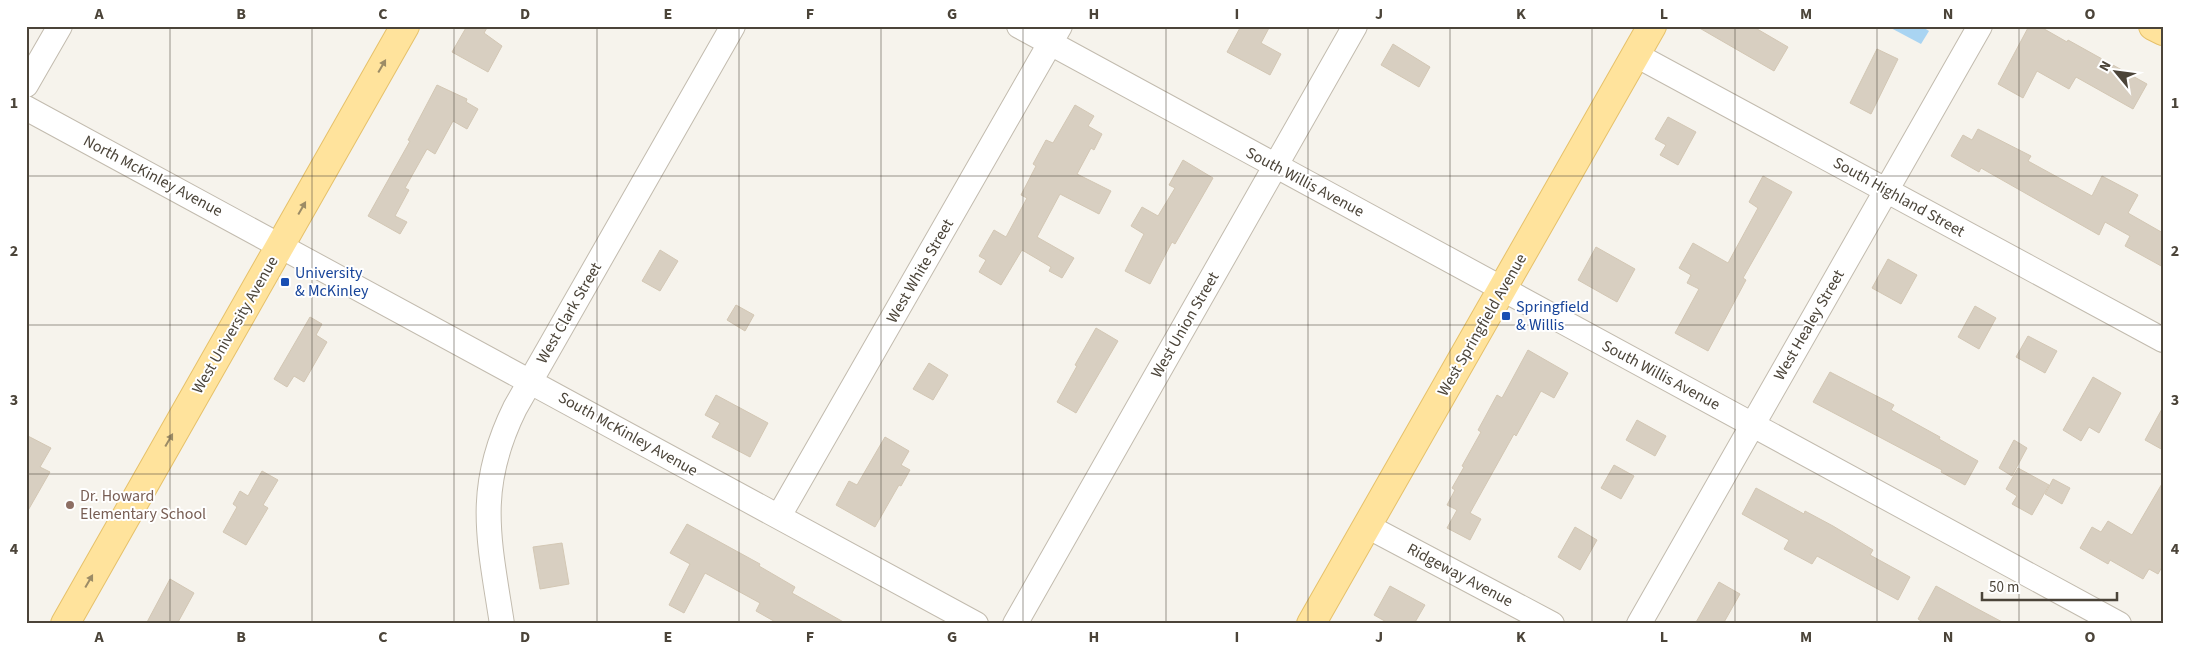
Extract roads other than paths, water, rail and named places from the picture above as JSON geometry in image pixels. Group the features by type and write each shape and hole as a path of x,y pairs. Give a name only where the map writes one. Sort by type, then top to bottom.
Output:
{"main road":[{"name":"West University Avenue","path":"65,624 405,26"},
{"name":"West Springfield Avenue","path":"1311,624 1652,26"},
{"path":"2153,26 2163,31"}],"street":[{"path":"26,85 60,26"},
{"name":"West Clark Street","path":"502,624 489,542 487,510 489,484 497,451 506,427 733,26"},
{"name":"South Willis Avenue","path":"1019,26 1055,35 1276,166 2119,624"},
{"name":"West Union Street","path":"1015,624 1355,26"},
{"name":"West Healey Street","path":"1639,624 1980,26"},
{"name":"West White Street","path":"779,516 1055,35"},
{"name":"South Highland Street","path":"1636,54 2163,340"},
{"name":"North McKinley Avenue","path":"26,108 280,245"},
{"name":"South McKinley Avenue","path":"280,245 976,624"},
{"name":"Ridgeway Avenue","path":"1367,526 1552,624"}],"water":[{"path":"1921,26 1929,31 1921,44 1889,27"}],"place":[{"name":"University & McKinley","path":"285,282"},
{"name":"Springfield & Willis","path":"1506,316"},
{"name":"Dr. Howard Elementary School","path":"70,505"}]}
